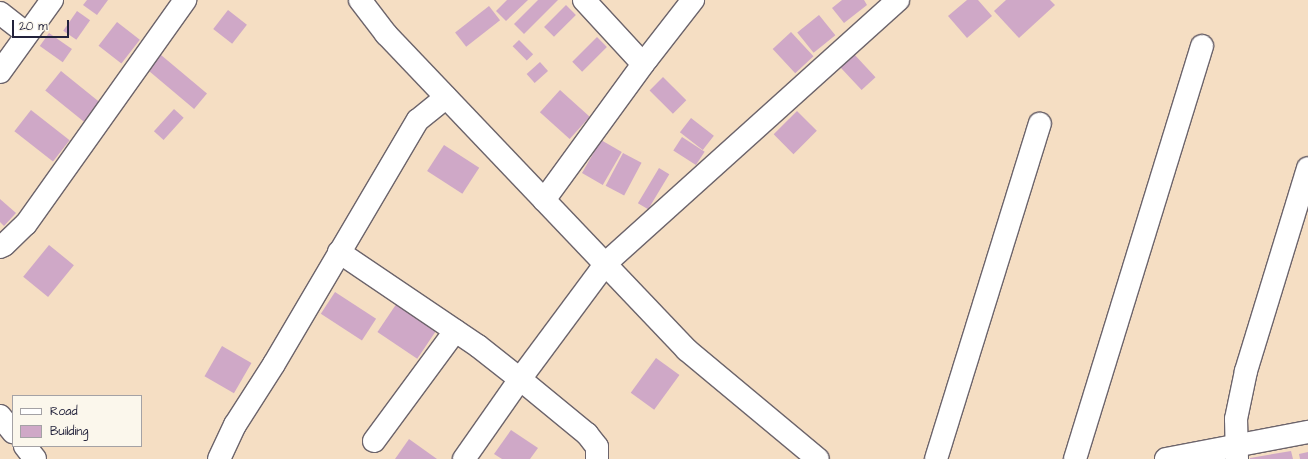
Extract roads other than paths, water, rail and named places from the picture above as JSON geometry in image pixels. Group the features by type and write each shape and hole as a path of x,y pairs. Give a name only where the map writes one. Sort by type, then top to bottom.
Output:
{"street":[{"path":"0,72 52,0"},
{"path":"0,247 26,224 185,0"},
{"path":"360,0 386,34 606,263 687,350 818,459"},
{"path":"584,0 643,64"},
{"path":"544,200 643,64 693,0"},
{"path":"464,459 520,379 606,263 898,0"},
{"path":"3,17 27,34"},
{"path":"1075,459 1202,46"},
{"path":"219,459 235,425 274,364 418,120 446,97"},
{"path":"936,459 1040,124"},
{"path":"1236,452 1236,419 1246,371 1308,168"},
{"path":"339,252 455,331 520,379 587,434 597,447 597,459"},
{"path":"374,441 455,331"},
{"path":"0,416 12,431"},
{"path":"1166,459 1236,452 1308,432"},
{"path":"26,447 35,459"}]}
